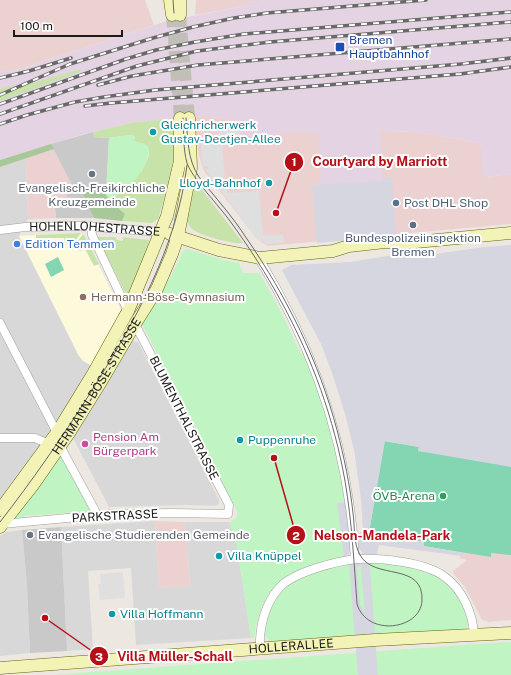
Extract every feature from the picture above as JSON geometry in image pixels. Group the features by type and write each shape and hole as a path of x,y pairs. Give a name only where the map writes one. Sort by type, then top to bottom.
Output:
{"main road":[{"path":"170,0 176,15 180,0"},
{"name":"HERMANN-BÖSE-STRASSE","path":"0,510 54,445 102,380 157,289 178,236 191,168 192,153 184,118 180,161 167,216 128,311 93,374 58,431 54,445 33,485 1,525"},
{"name":"HOHENLOHESTRASSE","path":"161,232 178,236 219,250 258,257 333,251 350,253 386,249 416,242 511,233"},
{"name":"HOLLERALLEE","path":"0,668 375,640 511,633"}],"street":[{"name":"HOHENLOHESTRASSE","path":"0,230 91,226 161,232"},
{"path":"91,226 92,235 128,311"},
{"path":"258,257 281,297 302,340 316,372 327,403 345,473 350,502 355,559"},
{"path":"0,323 55,429 58,431"},
{"name":"BLUMENTHALSTRASSE","path":"135,324 229,505 228,514"},
{"path":"0,438 34,438 54,445 98,516"},
{"name":"PARKSTRASSE","path":"1,525 98,516 173,513 228,514"},
{"path":"260,649 261,626 270,601 281,586 289,579 300,574 355,559 400,562 418,565 445,576 461,595 468,608 472,620 474,635"}],"shaded area":[{"path":"0,0 145,0 154,25 20,69 0,72"},
{"path":"196,0 271,0 245,2 245,6 195,15"},
{"name":"Bremen Hauptbahnhof","path":"267,0 511,0 511,174 486,177 483,175 480,143 415,132 380,131 383,181 321,186 318,133 308,132 242,137 238,121 206,116 136,122 84,134 0,160 0,72 20,69 167,21 245,6 245,2"},
{"path":"206,116 308,132 357,130 415,132 480,143 486,177 511,174 511,224 268,246 256,238 204,171 199,156 194,117"},
{"path":"239,128 241,137 236,138 236,141 222,143 227,193 259,191 263,235 283,235 284,242 268,244 256,238 205,170 209,168 208,166 203,166 200,137 213,136 223,130"},
{"path":"93,132 95,137 109,138 106,195 109,198 92,213 94,218 56,218 55,207 71,206 71,197 67,197 68,189 74,189 51,144"},
{"path":"54,149 74,189 68,197 71,197 71,206 55,207 56,218 28,219 26,158"},
{"path":"26,158 28,219 19,236 79,356 92,366 66,409 0,501 0,167"},
{"path":"392,177 396,236 317,243 312,185 383,181 383,178"},
{"name":"Hermann-Böse-Gymnasium","path":"83,234 122,312 92,366 83,361 79,356 19,236"},
{"path":"511,245 511,467 418,451 419,447 385,441 369,533 403,539 404,536 417,538 417,540 424,542 424,546 464,553 461,556 379,545 377,554 363,554 359,548 358,533 363,532 361,499 354,450 345,414 321,344 282,270 291,265 350,262 431,249 435,254"},
{"path":"132,341 138,342 219,500 219,504 215,506 186,505 109,507 73,438"},
{"path":"511,460 511,620 489,622 482,620 465,587 452,572 467,560 459,558 463,553 423,546"},
{"path":"346,502 351,550 344,559 337,503"},
{"path":"155,521 159,588 190,585 185,522 230,522 237,547 251,638 136,645 131,568 88,571 93,649 67,651 61,527"},
{"path":"155,521 185,522 190,586 159,588"},
{"path":"61,527 67,651 30,653 27,584 22,530"},
{"path":"22,530 27,584 30,653 0,656 0,536 6,532"},
{"path":"365,563 370,567 378,675 358,675 349,564","holes":["361,566 365,613 360,604 357,567"]},
{"path":"123,572 125,598 100,600 98,584 101,584 100,574"}],"green space":[{"path":"81,69 80,72 0,101 0,89 33,83"},
{"path":"173,119 176,141 174,156 168,185 158,219 152,223 122,221 125,214 107,204 109,198 115,197 142,171 149,156 149,148 144,144 134,141 135,136 130,135 109,138 95,137 93,132 136,122"},
{"path":"130,135 135,136 134,141 145,144 149,148 148,155 141,171 130,186 116,196 109,198 106,195 109,138"},
{"path":"51,144 54,149 0,167 0,160"},
{"path":"196,182 243,243 233,243 212,238 199,233 190,227 187,222 191,192"},
{"path":"80,187 106,187 106,195 109,198 107,203 119,199 119,209 125,214 122,221 94,218"},
{"path":"81,233 72,245 65,243 64,238 36,238 36,235"},
{"path":"83,234 99,264 94,266 85,249 80,251 75,245"},
{"path":"97,237 116,237 116,240 123,241 123,237 149,240 141,267 128,298"},
{"path":"187,249 223,260 239,263 243,273 259,273 261,276 278,306 301,354 304,353 319,392 334,442 346,502 338,503 344,559 281,582 269,593 261,609 253,638 251,638 237,547 230,522 237,517 237,511 142,324 170,278 184,250"},
{"path":"58,257 64,270 51,277 45,264"},
{"name":"ÖVB-Arena","path":"384,441 419,447 418,451 511,460 511,555 491,553 491,557 423,546 417,538 404,536 403,539 369,533"},
{"path":"62,455 91,511 24,516 23,518 14,519"},
{"path":"365,563 400,565 416,568 431,573 444,580 454,591 463,606 468,625 465,629 460,631 273,643 265,635 266,623 271,608 278,593 285,586 315,571 349,564"},
{"path":"511,642 511,675 51,675 476,644"}],"tunnel":[{"path":"172,15 180,118"},
{"path":"180,15 189,118"}],"tram line":[{"path":"173,0 174,13"},
{"path":"183,118 185,152 190,169 258,261 293,324 321,389 335,435 345,481 351,527 357,604 363,615 371,622 392,626 403,623 412,618 419,611 422,601 420,589 415,581 407,576 376,568 367,563 360,555 355,540 354,518 340,440 321,380 300,331 262,261 236,223 195,170 190,156 186,118"},
{"path":"0,522 57,444 105,368 137,313 151,285 174,226 182,196 187,165"}],"railway":[{"path":"0,95 70,64 193,27 234,18 267,13 426,0"},
{"path":"0,104 126,59 156,50 195,42 244,34 511,12"},
{"path":"0,114 137,66 197,51 270,42 511,22"},
{"path":"98,85 132,76 198,65 511,39"},
{"path":"0,78 71,58"},
{"path":"0,124 75,102 155,90 461,64 511,58"},
{"path":"85,106 460,74 511,67"}],"place":[{"name":"Bremen Hauptbahnhof","path":"340,47"},
{"name":"Gleichricherwerk Gustav-Deetjen-Allee","path":"153,132"},
{"name":"Evangelisch-Freikirchliche Kreuzgemeinde","path":"92,174"},
{"name":"Lloyd-Bahnhof","path":"269,183"},
{"name":"Post DHL Shop","path":"396,203"},
{"name":"Courtyard by Marriott","path":"276,213"},
{"name":"Bundespolizeiinspektion Bremen","path":"413,225"},
{"name":"Edition Temmen","path":"17,244"},
{"name":"Hermann-Böse-Gymnasium","path":"83,297"},
{"name":"Puppenruhe","path":"240,440"},
{"name":"Pension Am Bürgerpark","path":"85,444"},
{"name":"Nelson-Mandela-Park","path":"274,458"},
{"name":"ÖVB-Arena","path":"443,496"},
{"name":"Evangelische Studierenden Gemeinde","path":"30,535"},
{"name":"Villa Knüppel","path":"219,556"},
{"name":"Villa Hoffmann","path":"112,614"},
{"name":"Villa Müller-Schall","path":"45,618"}]}
